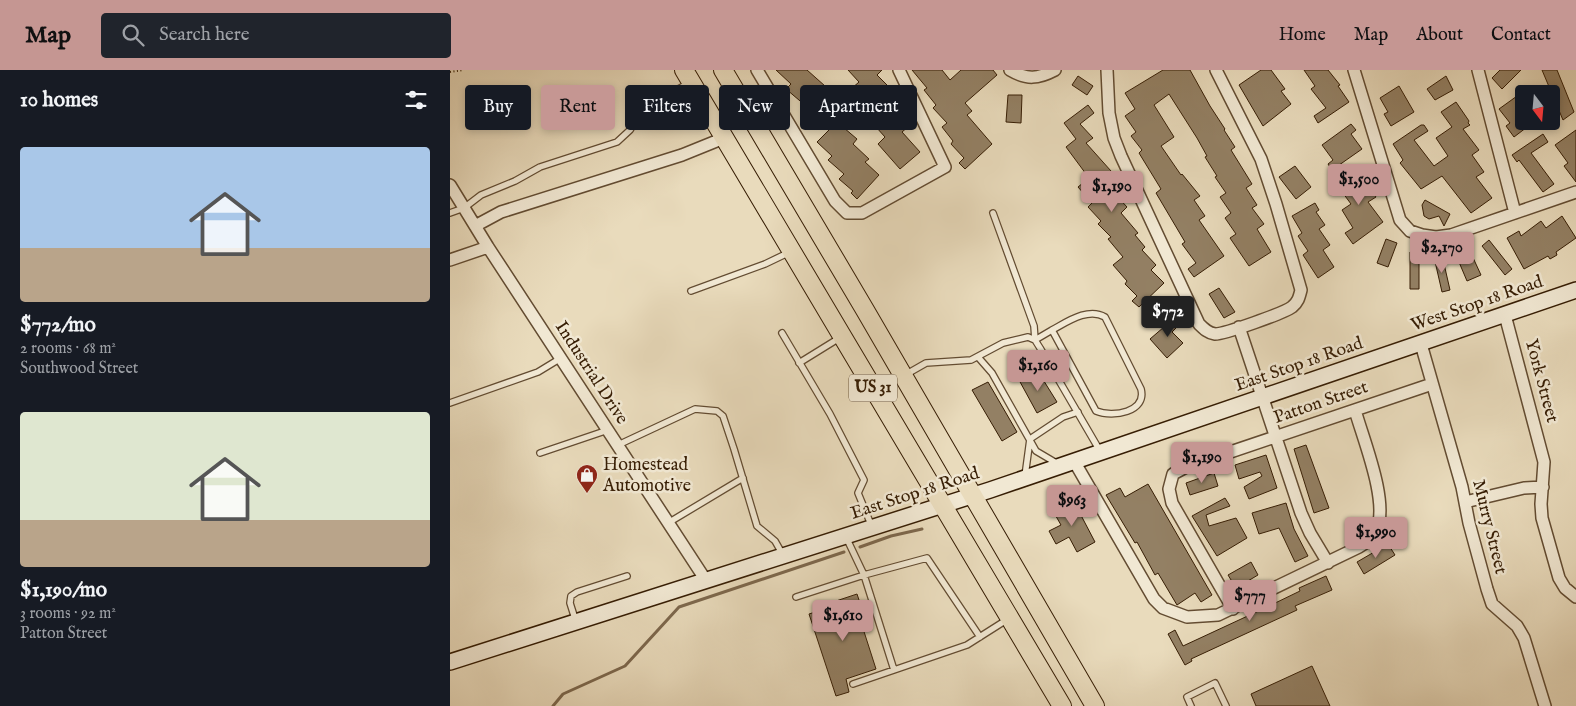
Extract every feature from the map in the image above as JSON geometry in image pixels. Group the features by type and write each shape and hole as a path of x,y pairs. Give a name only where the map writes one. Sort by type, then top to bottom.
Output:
{"main road":[{"name":"US 31","path":"723,70 904,376 1095,706"},
{"name":"US 31","path":"687,76 1062,706"}],"street":[{"path":"757,70 835,201 847,213 862,214 945,167 899,70"},
{"path":"1010,70 1022,76 1040,78 1055,70"},
{"path":"1106,70 1109,113 1114,138 1121,156 1199,324 1206,332 1221,333 1290,308 1299,300 1301,290 1261,159 1216,70"},
{"path":"1354,70 1400,220 1410,230 1436,237 1451,235 1576,192"},
{"path":"1478,70 1515,213"},
{"path":"475,226 501,212 682,155 724,138"},
{"name":"Industrial Drive","path":"450,185 488,247 705,579"},
{"path":"450,260 488,247"},
{"name":"West Stop 18 Road","path":"1390,354 1576,290"},
{"name":"York Street","path":"1505,315 1544,462 1542,518 1554,564 1565,588 1576,597"},
{"path":"1239,327 1304,522 1328,563"},
{"name":"Murry Street","path":"1421,344 1465,502 1486,589 1492,604 1517,626 1524,638 1546,706"},
{"name":"East Stop 18 Road","path":"450,662 705,579 943,505 1390,354"},
{"name":"Patton Street","path":"1233,609 1172,503 1169,489 1170,481 1178,470 1432,384"},
{"path":"1067,463 1154,599 1168,611 1187,617 1218,615 1360,547 1376,530 1380,518 1380,495 1355,410"},
{"path":"1465,502 1524,488 1543,487"}],"lane":[{"path":"450,213 464,208 481,195 515,181 540,167 617,142 630,130 644,106 687,76"},
{"path":"993,213 1034,326 1035,340 1100,451"},
{"path":"691,291 766,264 792,251"},
{"path":"1035,340 1052,330 1080,316 1100,314 1105,317 1141,389 1142,402 1133,409 1115,414 1096,411 1052,330"},
{"path":"782,333 864,480 858,493 872,527"},
{"path":"799,363 843,336"},
{"path":"904,376 926,363 972,360 1003,343 1028,336 1035,340"},
{"path":"978,357 992,373 1036,451 1067,463"},
{"path":"450,403 538,372 561,358"},
{"path":"618,446 695,409 708,408 717,411 723,416 757,526 775,540 783,555"},
{"path":"1024,478 1030,439 1063,418 1078,412"},
{"path":"540,453 608,430"},
{"path":"668,523 743,478"},
{"path":"845,535 864,575 894,670"},
{"path":"796,597 864,575 927,558 980,637"},
{"path":"576,622 570,603 571,596 577,592 627,576"},
{"path":"853,684 967,645 1009,617"},
{"path":"1191,706 1187,697 1215,684 1226,706"}],"path":[{"path":"450,72 463,70"}],"building":[{"path":"776,70 807,70 824,85 800,85 800,101 790,92 791,84"},
{"path":"848,70 882,70 877,75 887,85 856,85 859,82"},
{"path":"912,70 942,70 950,80 961,70 993,70 997,75 965,103 972,111 967,115 992,144 965,169 959,163 964,158 951,144 953,141 942,127 947,123 933,108 936,105 924,90 927,88"},
{"path":"1163,70 1190,70 1235,147 1231,150 1252,184 1246,188 1257,205 1252,208 1264,224 1257,229 1271,252 1249,266 1230,238 1236,234 1225,218 1231,213 1220,197 1226,193 1215,177 1217,176 1205,157 1207,156 1197,138 1169,94 1154,105 1174,137 1161,146 1181,175 1200,196 1194,200 1205,216 1199,220 1224,256 1194,277 1188,269 1196,263 1182,244 1185,242 1156,193 1161,189 1139,153 1142,150 1131,136 1136,132 1125,116 1135,109 1125,93"},
{"path":"1261,70 1271,70 1285,89 1281,91 1291,104 1263,126 1239,85"},
{"path":"1304,70 1328,70 1340,85 1338,86 1349,102 1318,123 1314,116 1326,108 1311,89 1315,86"},
{"path":"1500,70 1521,70 1502,89 1492,78"},
{"path":"1542,70 1557,70 1574,112 1563,120 1560,113 1560,85 1548,85"},
{"path":"1078,76 1093,86 1087,95 1072,85"},
{"path":"1446,76 1453,90 1435,100 1427,89"},
{"path":"1399,86 1414,112 1391,126 1384,114 1388,112 1380,98"},
{"path":"1008,95 1022,95 1021,123 1006,122"},
{"path":"1515,97 1515,130 1523,130 1514,137 1506,126 1510,123 1499,109"},
{"path":"1456,102 1469,121 1470,125 1463,129 1479,150 1472,155 1484,172 1476,177 1492,198 1471,213 1442,176 1421,189 1400,163 1403,160 1393,144 1421,125 1424,125 1428,131 1414,140 1434,166 1448,156 1436,138 1452,127 1441,112"},
{"path":"1088,105 1094,113 1080,124 1093,138 1086,143 1111,171 1107,175 1120,190 1115,194 1127,207 1121,213 1138,233 1135,235 1145,247 1142,250 1156,265 1151,270 1164,283 1139,307 1132,301 1137,296 1125,284 1127,281 1113,265 1123,257 1108,239 1111,237 1098,224 1101,221 1088,207 1092,203 1078,187 1089,178 1066,147 1076,139 1064,123"},
{"path":"1351,124 1356,130 1351,134 1362,149 1332,170 1328,164 1333,160 1322,145"},
{"path":"829,130 846,130 857,139 853,144 869,159 865,162 879,175 857,199 851,193 853,191 839,179 844,174 828,160 832,156 817,142"},
{"path":"879,130 904,130 902,132 920,152 900,169 878,144 885,137"},
{"path":"1576,130 1576,182 1564,166 1568,163 1555,145"},
{"path":"1543,134 1548,142 1531,153 1554,184 1543,192 1519,160 1517,162 1512,155"},
{"path":"1295,166 1311,187 1296,199 1279,177"},
{"path":"1362,168 1370,179 1366,182 1376,197 1368,202 1383,222 1353,244 1345,233 1353,228 1342,210 1351,204 1337,185"},
{"path":"1425,200 1450,214 1444,226 1439,216 1429,219 1424,216 1422,205"},
{"path":"1315,203 1319,210 1316,212 1325,225 1319,229 1330,245 1323,250 1334,267 1318,278 1303,255 1308,251 1298,236 1302,233 1292,216"},
{"path":"1562,216 1576,238 1556,252 1557,255 1550,259 1548,256 1524,269 1507,238 1519,231 1521,236 1541,221 1546,228"},
{"path":"1386,239 1397,243 1388,267 1377,263"},
{"path":"1489,240 1512,269 1505,275 1482,246"},
{"path":"1469,249 1481,275 1467,281 1456,255"},
{"path":"1410,252 1419,252 1419,289 1410,289"},
{"path":"1442,255 1450,290 1442,292 1434,257"},
{"path":"1219,288 1235,312 1224,318 1209,294"},
{"path":"1178,315 1183,321 1172,332 1183,343 1167,358 1150,339"},
{"path":"1037,370 1057,402 1037,413 1019,380"},
{"path":"988,382 1017,432 1002,441 972,390"},
{"path":"1306,445 1329,508 1314,513 1294,449"},
{"path":"1266,455 1277,488 1249,499 1244,487 1262,476 1260,472 1239,479 1235,465"},
{"path":"1214,473 1218,486 1190,495 1186,483"},
{"path":"1148,484 1212,595 1201,602 1195,593 1177,605 1158,573 1155,575 1137,542 1135,543 1106,495 1120,488 1125,497"},
{"path":"1225,498 1230,506 1206,515 1209,526 1236,518 1247,538 1217,556 1192,516"},
{"path":"1073,500 1095,542 1077,552 1069,537 1056,544 1049,531 1061,525 1053,511"},
{"path":"1286,503 1294,529 1308,556 1295,562 1279,528 1259,534 1252,513"},
{"path":"1388,544 1395,555 1364,574 1357,562"},
{"path":"1251,562 1258,575 1236,588 1228,575"},
{"path":"1326,576 1332,590 1295,606 1297,610 1191,659 1192,661 1185,665 1168,634 1175,630 1183,646 1300,591 1299,588"},
{"path":"857,594 864,615 859,616 876,669 846,679 849,692 836,696 809,614 837,605 836,601"},
{"path":"1312,666 1330,706 1256,706 1251,694"}],"waterway":[{"path":"860,547 891,536 922,529"},
{"path":"553,706 563,694 625,666 679,607 844,552"}],"place":[{"name":"Homestead Automotive","path":"587,494"}]}
